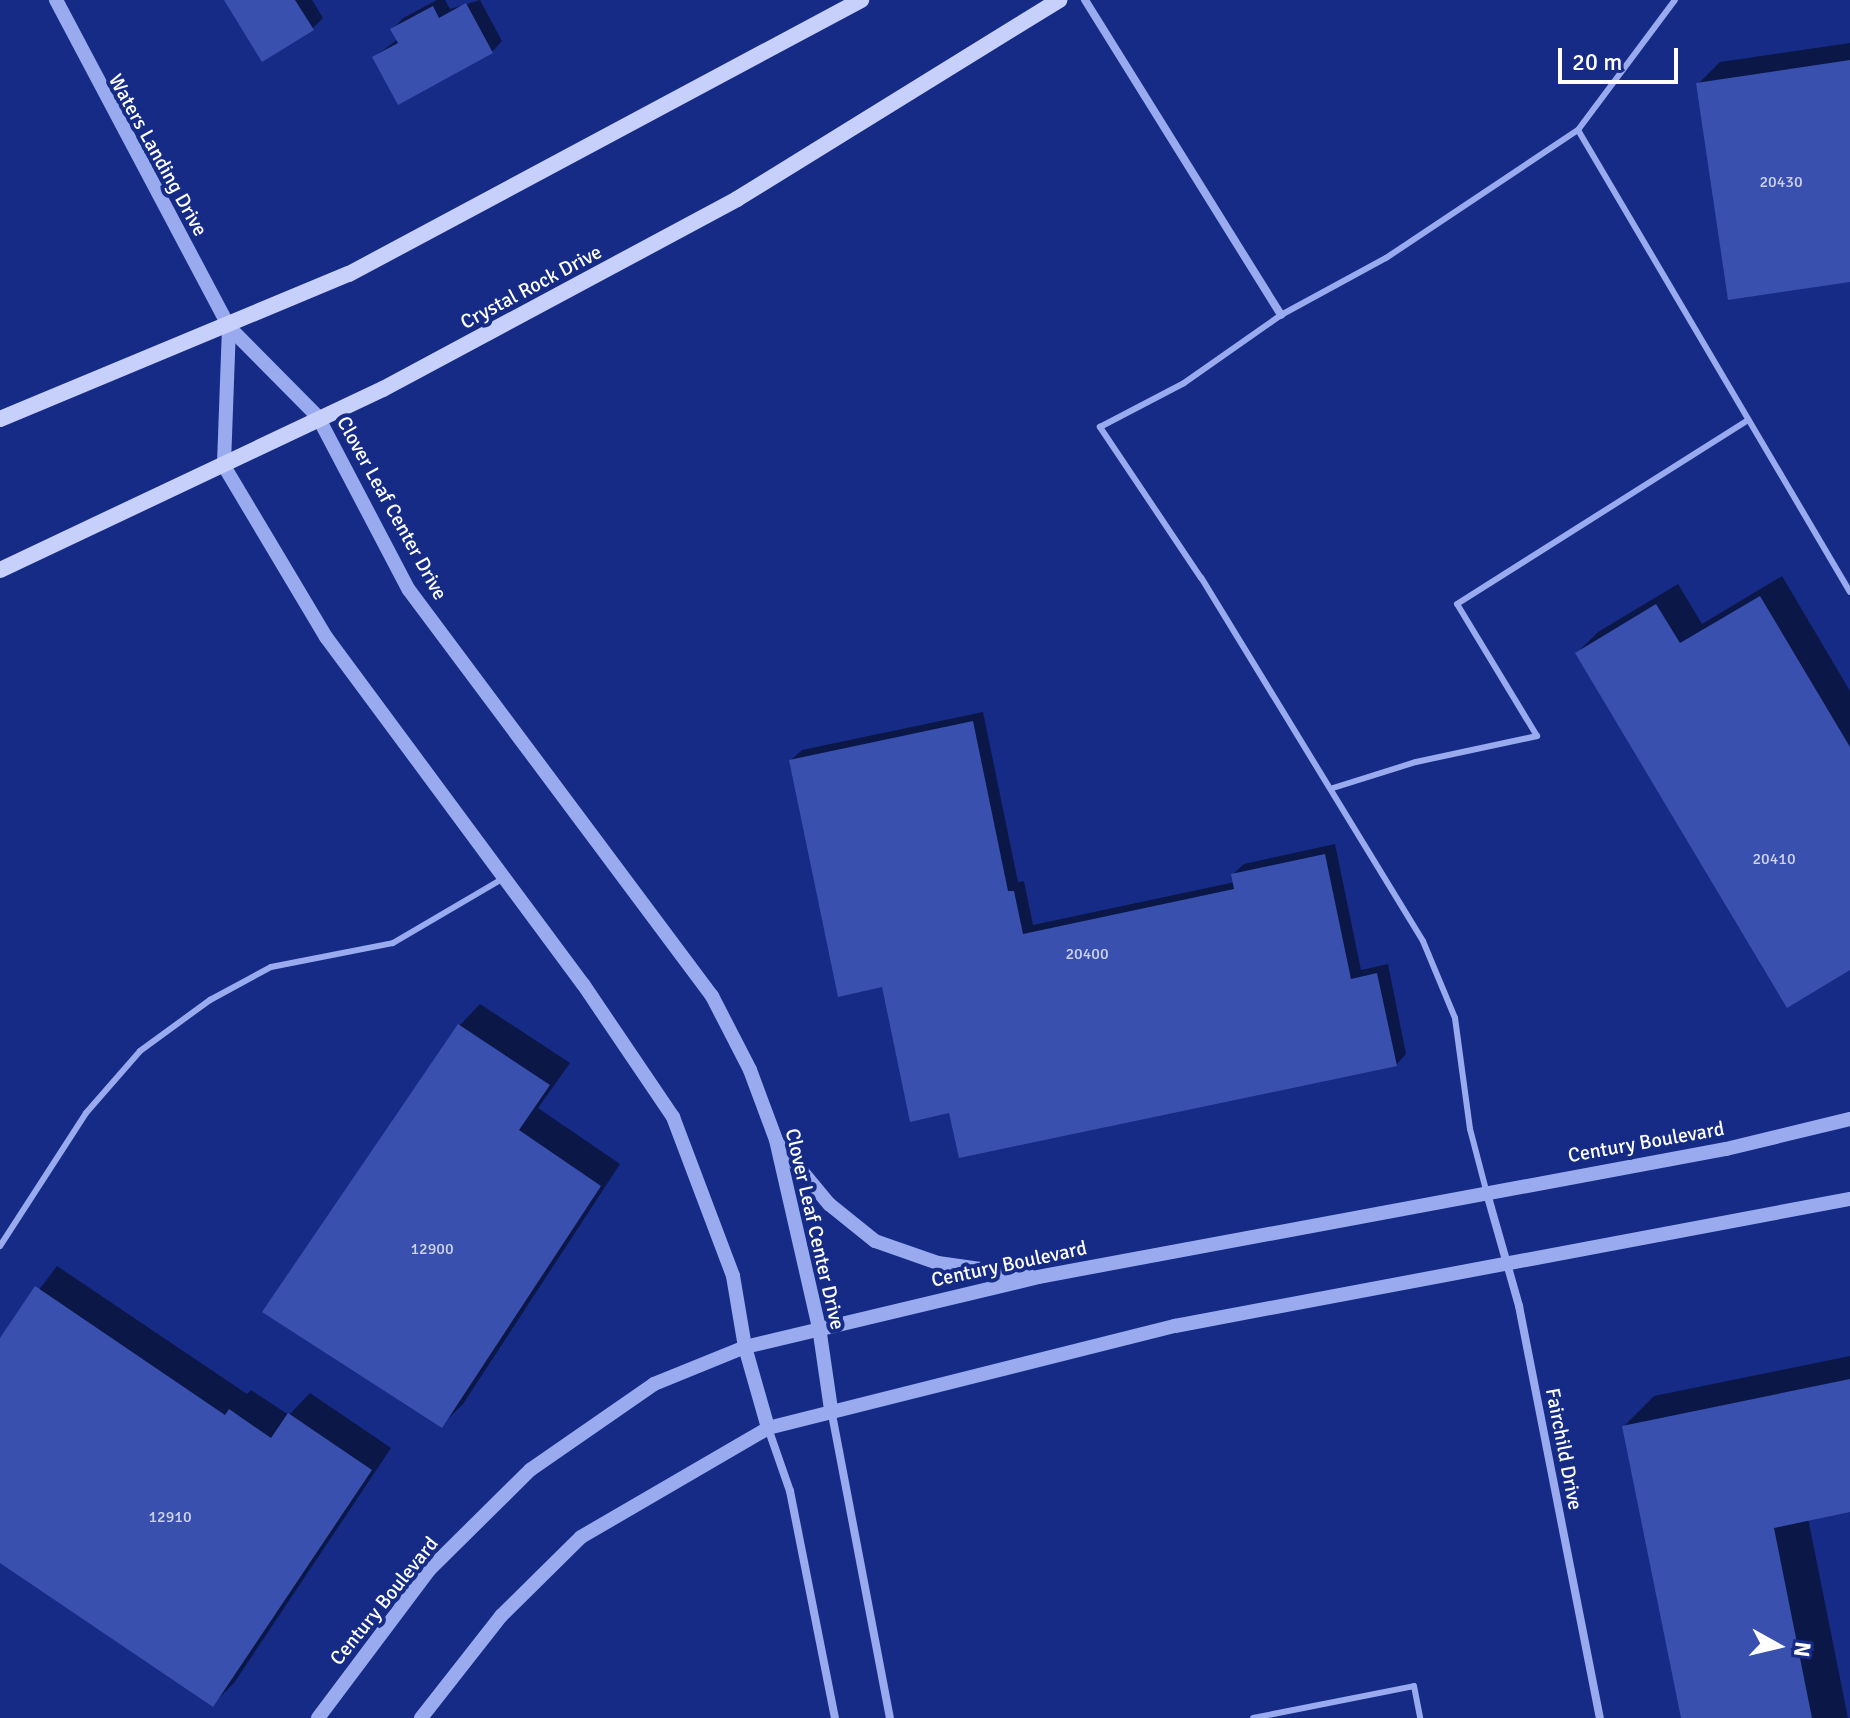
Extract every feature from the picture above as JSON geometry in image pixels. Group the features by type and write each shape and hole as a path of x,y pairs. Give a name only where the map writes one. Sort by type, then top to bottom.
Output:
{"main road":[{"path":"0,419 77,384 229,327 349,274 511,191 861,0"},
{"name":"Crystal Rock Drive","path":"0,570 224,466 318,417 383,389 737,199 1059,0"}],"street":[{"name":"Waters Landing Drive","path":"56,0 229,327"},
{"path":"1085,0 1281,315"},
{"name":"Clover Leaf Center Drive","path":"229,327 318,417 409,590 712,996 750,1070 776,1140 819,1327 831,1409"},
{"path":"229,327 224,466 326,637 504,878 673,1117 733,1276 745,1347 790,1491 835,1718"},
{"name":"Century Boulevard","path":"318,1718 429,1570 530,1470 654,1384 745,1347 1038,1277 1486,1190 1726,1149 1850,1119"},
{"path":"776,1140 829,1204 875,1241 938,1263 1038,1277"},
{"name":"Fairchild Drive","path":"1486,1190 1509,1262 1600,1718"},
{"path":"421,1718 501,1616 581,1537 768,1428 831,1409 1175,1326 1850,1199"},
{"path":"831,1409 890,1718"}],"lane":[{"path":"1486,1190 1470,1129 1455,1018 1423,941 1333,788 1100,427 1184,383 1281,315 1386,258 1578,130 1675,0"},
{"path":"1578,130 1850,592"},
{"path":"1333,788 1416,762 1537,736 1457,604 1748,420"},
{"path":"0,1246 86,1113 152,1043 210,1000 271,967 393,943 504,878"},
{"path":"1253,1718 1414,1686 1420,1718"}],"building":[{"path":"224,0 295,0 314,30 262,62"},
{"path":"466,3 493,53 398,105 372,57 398,43 390,29 433,6 439,18"},
{"path":"1850,60 1850,282 1728,300 1696,83"},
{"path":"1760,596 1850,747 1850,970 1787,1008 1575,653 1656,604 1680,643"},
{"path":"973,721 1008,891 1014,891 1023,934 1234,889 1231,874 1325,854 1351,979 1377,973 1397,1066 959,1158 949,1113 910,1122 882,987 838,997 789,760"},
{"path":"458,1024 550,1085 519,1130 601,1186 442,1428 262,1312"},
{"path":"35,1286 225,1415 229,1409 271,1438 288,1413 372,1470 213,1707 0,1563 0,1338"},
{"path":"1850,1379 1850,1512 1774,1528 1812,1718 1681,1718 1622,1426"}]}
